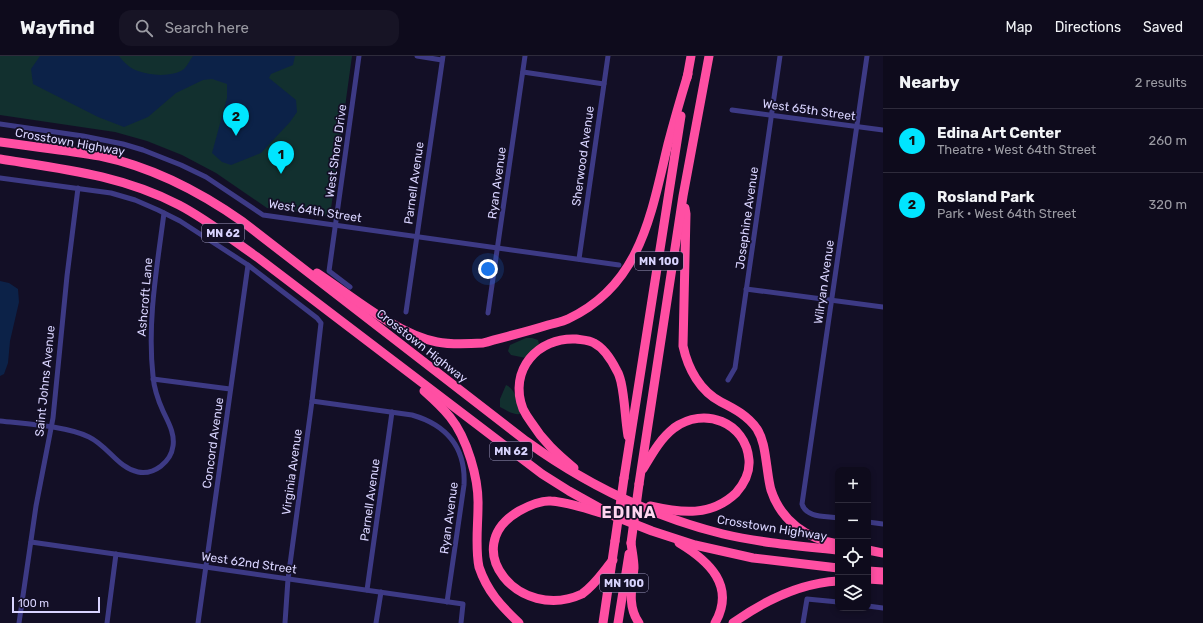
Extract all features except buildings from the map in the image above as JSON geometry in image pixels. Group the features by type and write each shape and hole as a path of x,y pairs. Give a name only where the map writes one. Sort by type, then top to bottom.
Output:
{"highway":[{"name":"MN 100","path":"603,623 624,478 692,56"},
{"name":"MN 100","path":"618,623 683,196 709,56"},
{"path":"265,240 392,323 417,335 437,342 463,344 483,343 568,319 594,304 604,295 618,281 632,260 644,234 655,202 672,129 688,74"},
{"name":"Crosstown Highway","path":"0,142 100,156 149,170 174,181 221,206 526,441 561,465 596,486 627,501 678,521 725,534 792,546 835,550"},
{"name":"MN 62","path":"0,160 96,174 147,190 180,205 257,257 542,474 568,491 614,516 694,545 746,556 835,568"},
{"path":"683,196 686,214 683,346 694,377 709,394 733,407 757,428 763,442 771,490 778,508 787,519 808,535 835,543"},
{"path":"596,486 548,445 523,410 518,388 524,367 530,357 541,347 551,342 565,339 594,343 604,351 618,372 624,393 630,448"},
{"path":"413,377 424,391 451,418 460,434 474,471 478,497 478,567 482,577 496,600 519,623"},
{"path":"627,501 682,512 713,508 723,503 739,490 749,470 749,460 744,441 733,429 723,422 714,419 696,418 679,425 666,436 658,445 641,472"},
{"path":"612,560 591,587 576,598 556,605 538,605 521,600 506,587 495,567 494,552 498,536 505,523 517,512 535,504 551,501 574,505 614,516"},
{"path":"652,531 678,543 698,555 717,576 722,592 722,598 719,614 715,623"},
{"path":"631,542 634,567 631,580 631,603 639,623"},
{"path":"871,551 883,554"},
{"path":"871,554 883,554"},
{"path":"871,571 883,572"},
{"path":"871,579 883,580"},
{"path":"734,623 746,614 781,595 797,589 835,582"}],"street":[{"name":"West Shore Drive","path":"350,287 330,270 359,56"},
{"path":"417,56 442,58"},
{"name":"Ryan Avenue","path":"488,313 525,56"},
{"name":"Sherwood Avenue","path":"579,259 608,56"},
{"name":"Josephine Avenue","path":"728,380 735,368 780,56"},
{"name":"Wilryan Avenue","path":"835,518 812,515 805,510 802,504 867,56"},
{"name":"Parnell Avenue","path":"406,312 442,58"},
{"path":"523,72 604,84"},
{"name":"West 65th Street","path":"732,110 883,130"},
{"name":"West 64th Street","path":"0,124 83,136 123,144 162,157 206,177 264,215 619,265"},
{"path":"0,178 111,193 135,200 180,221 248,266"},
{"name":"Saint Johns Avenue","path":"19,623 42,475 52,428 66,276 78,188"},
{"name":"Ashcroft Lane","path":"0,421 79,433 100,444 109,451 123,467 131,471 140,473 150,472 165,463 173,446 173,437 158,398 153,379 150,347 151,322 164,213"},
{"name":"Virginia Avenue","path":"248,266 317,318 321,323 288,579 285,623"},
{"name":"Concord Avenue","path":"198,623 248,266"},
{"path":"746,289 883,307"},
{"path":"153,379 230,389"},
{"name":"Ryan Avenue","path":"312,401 424,418 444,431 459,450 464,473 464,485 447,602"},
{"name":"Parnell Avenue","path":"367,590 392,412"},
{"path":"871,522 883,524"},
{"name":"West 62nd Street","path":"31,542 463,604 461,623"},
{"path":"107,623 116,554"},
{"path":"376,623 381,592"},
{"path":"803,623 807,599 835,602"},
{"path":"871,606 883,608"}],"green space":[{"path":"0,56 352,56 330,216 267,208 216,173 182,155 147,141 115,132 0,115"},
{"path":"526,338 538,340 539,344 526,358 511,355 508,351 510,345"},
{"path":"506,385 514,393 518,402 520,414 512,413 500,407 500,399"}],"water":[{"path":"40,56 119,56 127,65 135,70 143,73 162,75 179,72 184,69 193,56 295,56 293,65 271,74 269,78 296,100 297,112 290,122 261,153 231,165 222,162 212,153 227,98 227,84 212,79 203,80 176,93 148,117 124,127 98,117 33,84 31,69"},
{"path":"0,281 9,283 18,289 19,302 10,341 8,363 4,374 0,376"}],"place":[{"name":"Rosland Park","path":"236,136"},
{"name":"Edina Art Center","path":"281,174"}],"district":[{"name":"EDINA","path":"629,512"}]}
